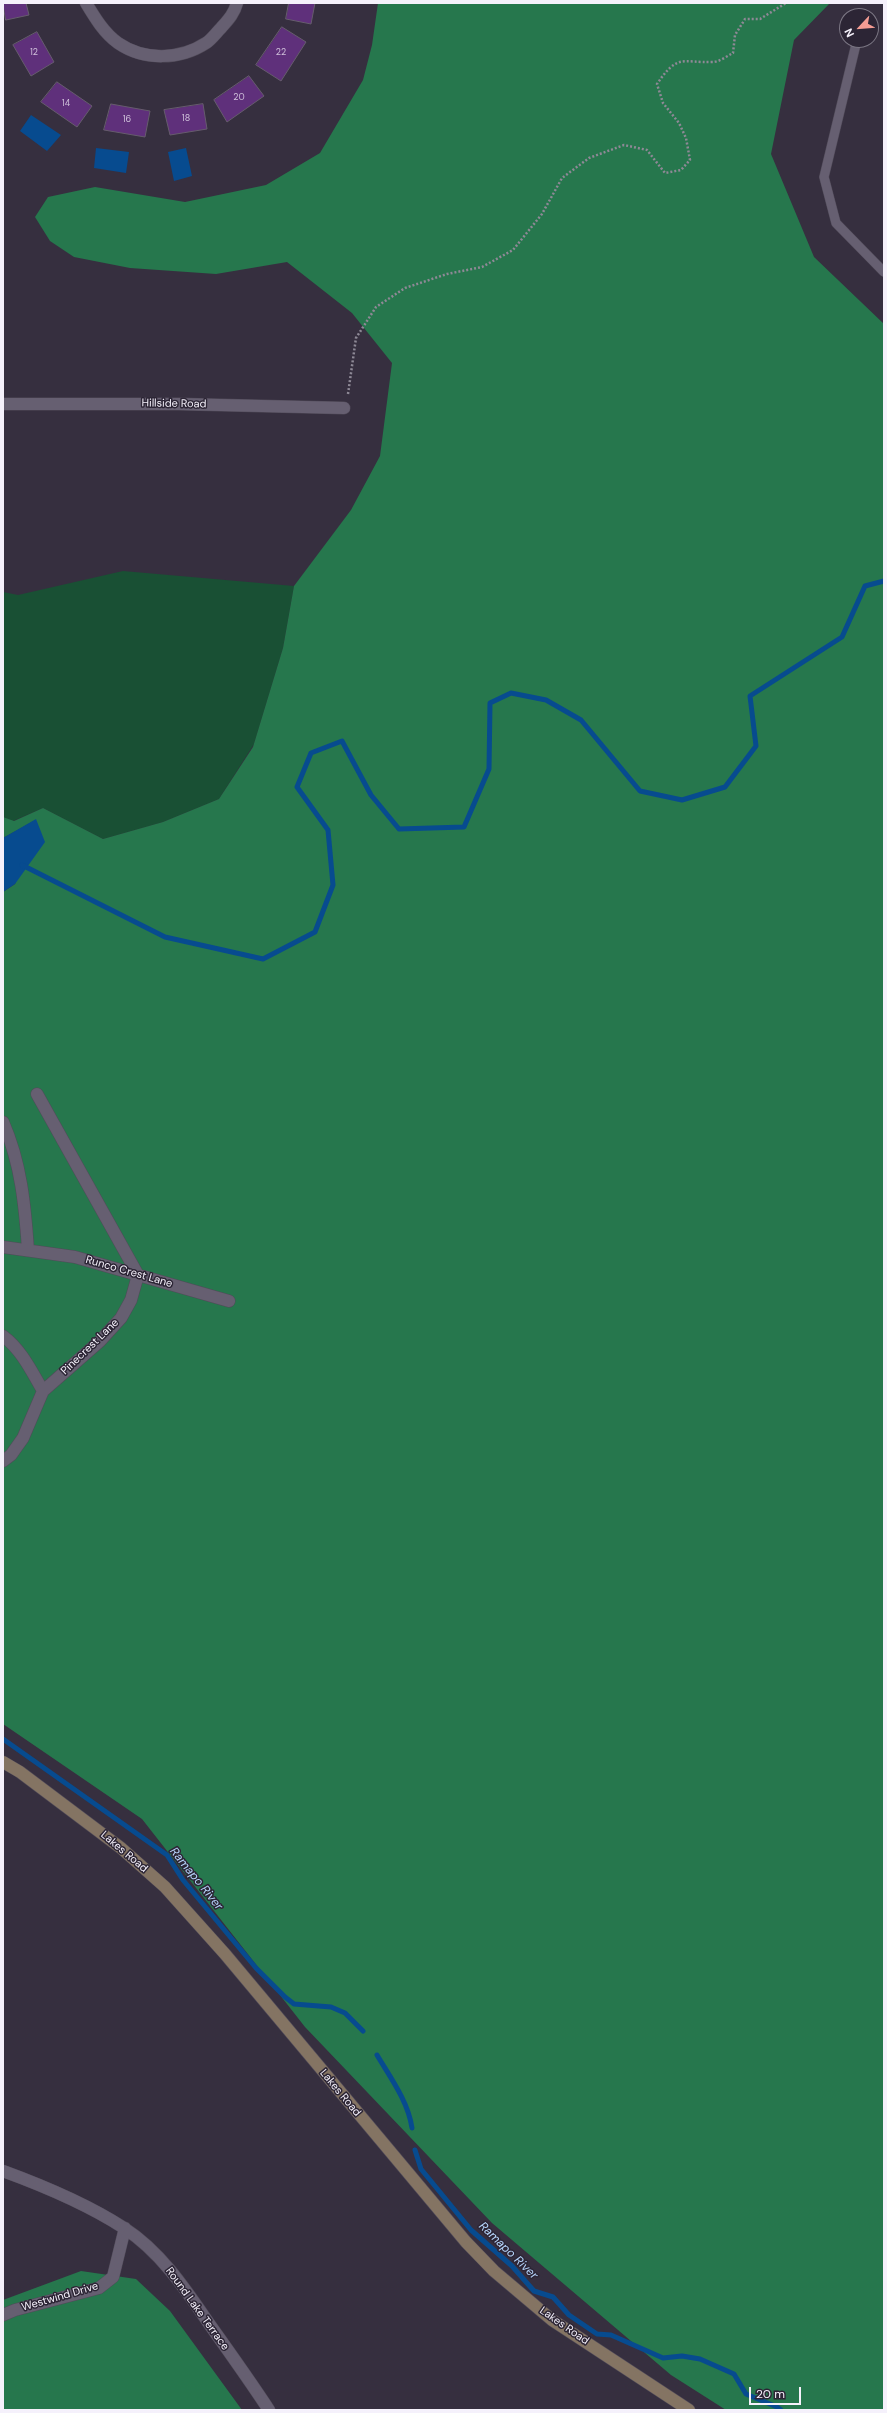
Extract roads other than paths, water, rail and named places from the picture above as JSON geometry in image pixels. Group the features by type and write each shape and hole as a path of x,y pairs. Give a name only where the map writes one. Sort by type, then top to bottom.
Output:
{"main road":[{"name":"Lakes Road","path":"3,1762 20,1772 121,1848 165,1887 225,1954 466,2242 494,2271 552,2320 689,2410"}],"street":[{"path":"86,3 100,26 118,43 138,53 163,57 195,50 207,42 234,13 237,3"},
{"name":"Hillside Road","path":"3,404 179,404 344,408"},
{"path":"37,1094 138,1275"},
{"path":"3,1122 12,1142 23,1188 28,1250"},
{"name":"Runco Crest Lane","path":"3,1247 75,1257 229,1301"},
{"name":"Pinecrest Lane","path":"43,1392 100,1340 121,1318 131,1300 138,1275"},
{"path":"3,1336 10,1341 22,1357 43,1392 23,1438 11,1455 3,1461"},
{"name":"Round Lake Terrace","path":"3,2171 35,2183 125,2228 157,2257 177,2278 269,2410"},
{"name":"Westwind Drive","path":"3,2315 15,2310 99,2288 113,2277 125,2228"}],"lane":[{"path":"855,48 824,177 836,223 884,272"}],"water":[{"path":"31,115 61,135 47,151 20,131"},
{"path":"96,148 129,152 126,173 94,168"},
{"path":"186,148 192,176 174,181 168,152"},
{"path":"36,819 45,842 15,884 3,892 3,838"}],"waterway":[{"path":"22,865 165,937 263,959 315,932 333,885 328,830 297,787 311,753 342,741 371,795 399,829 464,827 489,769 490,703 511,693 546,700 581,720 640,791 682,800 725,787 756,746 750,696 842,637 865,586 884,581"},
{"name":"Ramapo River","path":"3,1739 167,1855 183,1880 256,1968 285,1997 294,2004 331,2007 345,2013 363,2031"},
{"name":"Ramapo River","path":"377,2055 403,2099 412,2128"},
{"name":"Ramapo River","path":"415,2150 421,2169 471,2230 512,2266 534,2291 553,2297 569,2315 597,2334 611,2335 663,2358 682,2356 700,2359 734,2374 746,2394 781,2410"}]}
